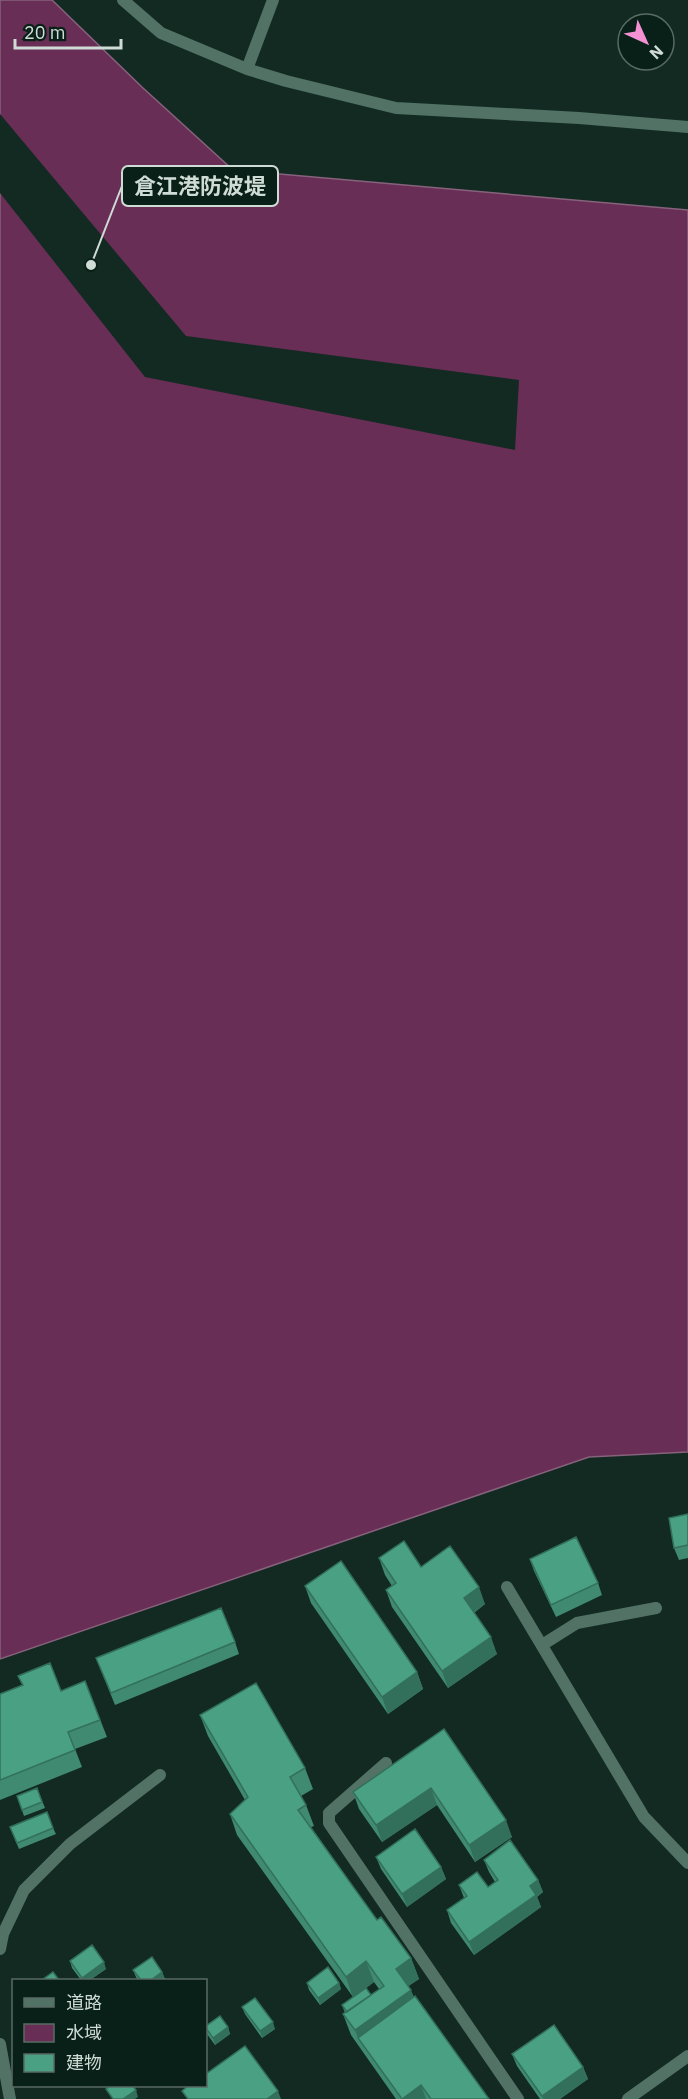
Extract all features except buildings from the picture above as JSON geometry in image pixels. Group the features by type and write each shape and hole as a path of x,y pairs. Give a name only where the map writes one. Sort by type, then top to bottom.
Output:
{"street":[{"path":"123,0 161,33 247,69 396,108 579,118 688,128"},
{"path":"247,69 273,0"},
{"path":"507,1587 645,1817 688,1863"},
{"path":"542,1645 577,1623 656,1608"},
{"path":"386,1763 329,1813 329,1823 518,2099"},
{"path":"0,1949 3,1934 24,1890 70,1845 160,1775"},
{"path":"0,2044 10,2099"},
{"path":"630,2098 688,2056"}],"water":[{"path":"0,0 52,0 143,88 233,170 688,210 688,1452 589,1457 0,1659"}],"pier":[{"path":"0,114 186,336 519,380 515,450 145,377 0,193"}],"place":[{"name":"倉江港防波堤","path":"91,265"}]}
